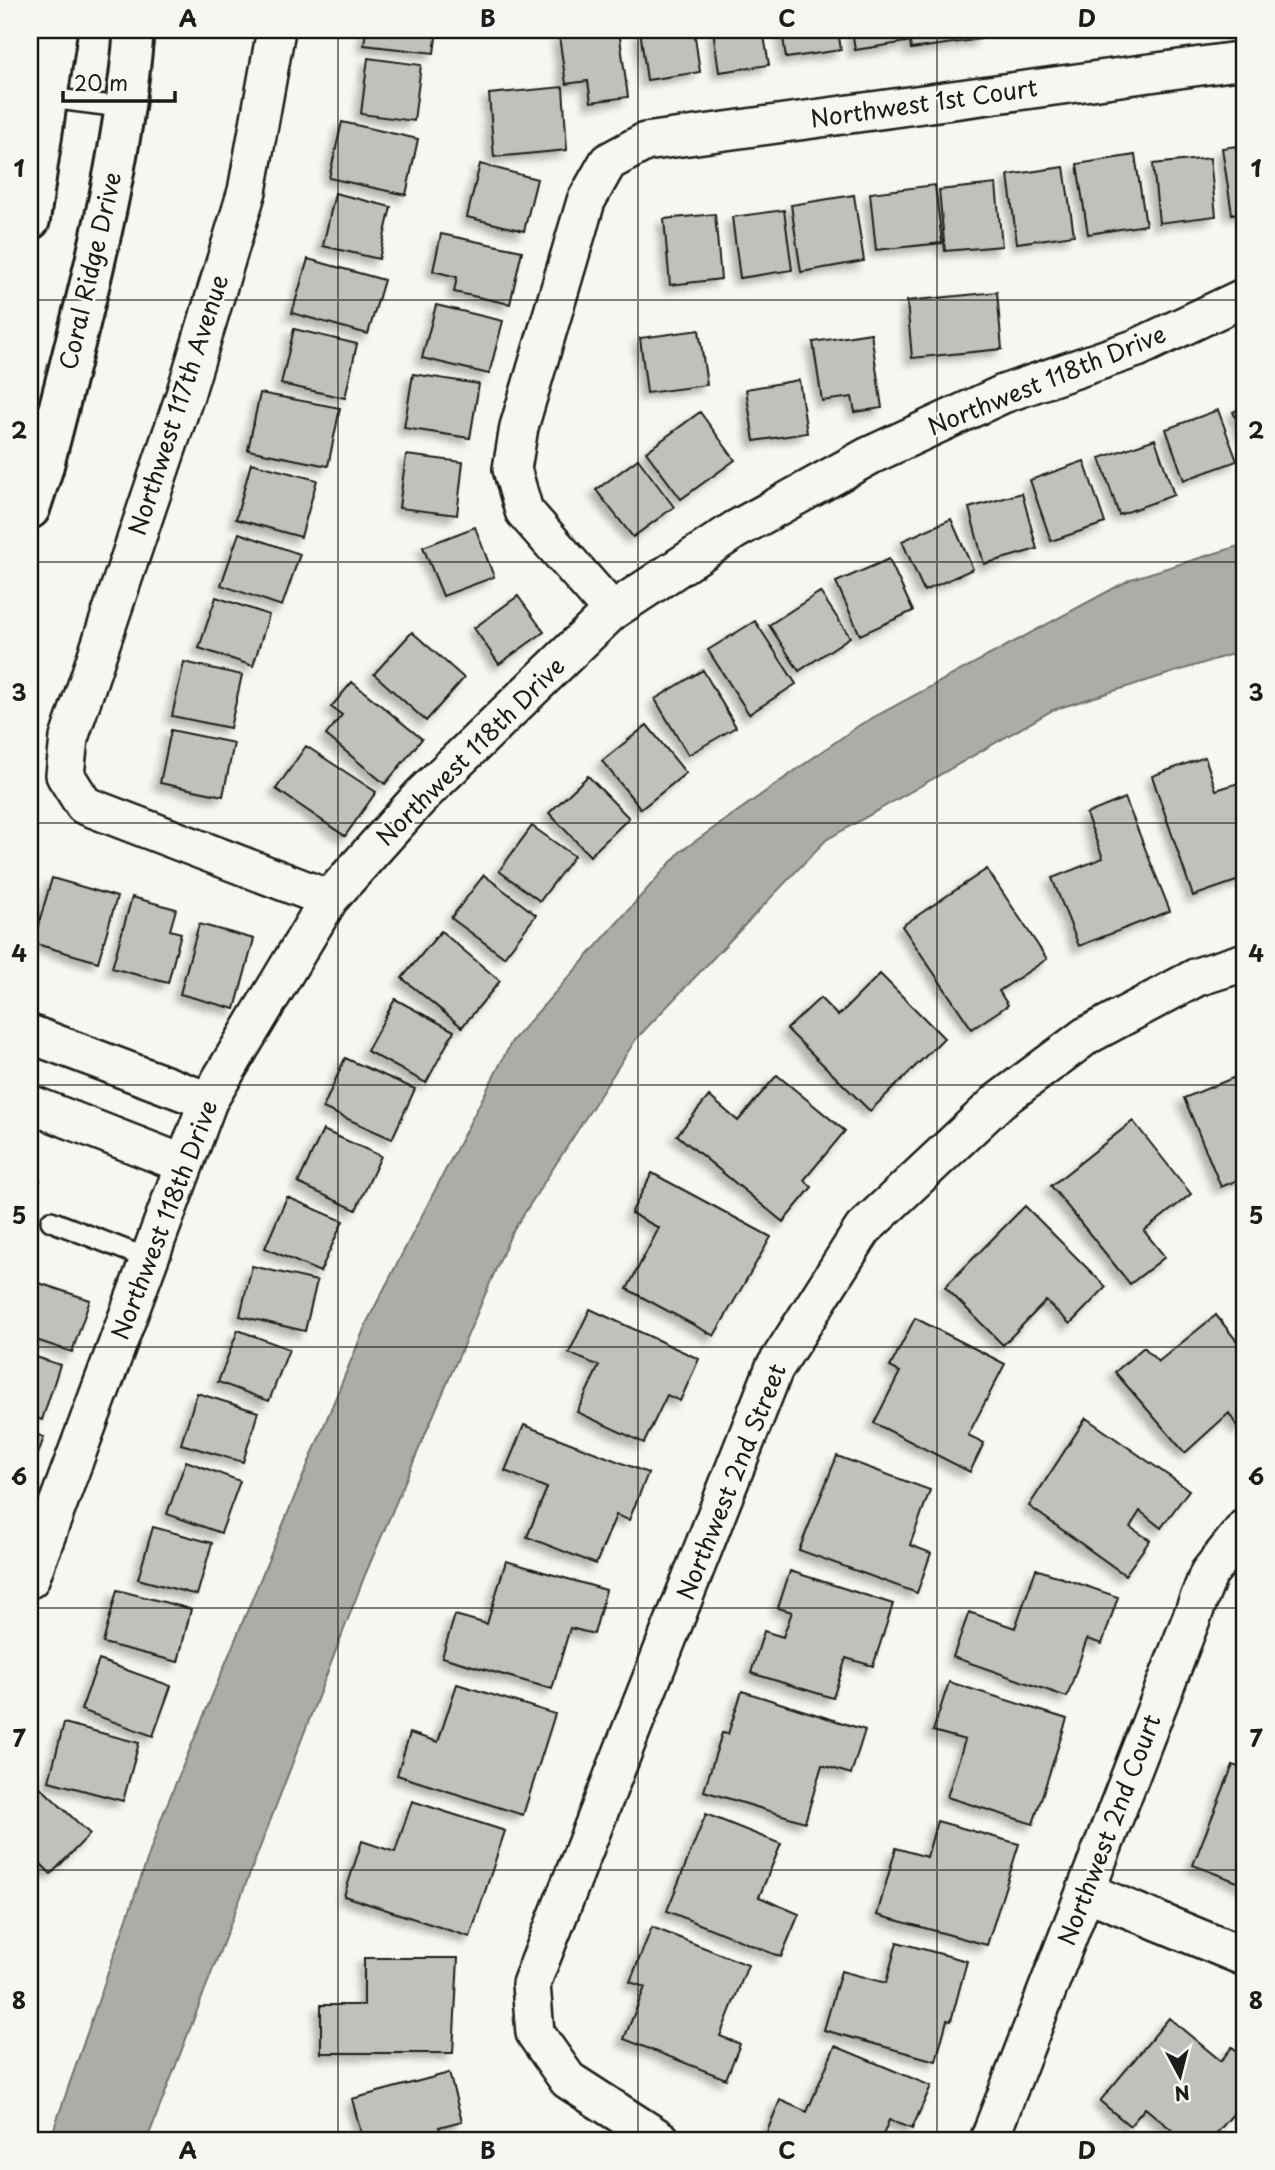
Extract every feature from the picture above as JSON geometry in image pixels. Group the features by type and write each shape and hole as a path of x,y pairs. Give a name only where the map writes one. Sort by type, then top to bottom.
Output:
{"main road":[{"path":"30,220 39,97 57,30"},
{"name":"Coral Ridge Drive","path":"30,509 43,469 108,211 128,108 134,30"}],"street":[{"name":"Northwest 117th Avenue","path":"276,30 247,191 185,395 69,738 65,775 84,805 329,900"},
{"name":"Northwest 1st Court","path":"612,611 524,511 512,469 519,427 586,201 608,162 645,142 1245,60"},
{"name":"Northwest 118th Drive","path":"30,1579 208,1101 329,900 422,795 612,611 735,530 869,456 1003,394 1137,348 1245,297"},
{"name":"Northwest 2nd Street","path":"661,2140 568,2080 535,2033 531,1984 774,1370 863,1229 999,1101 1086,1036 1196,977 1245,962"},
{"path":"30,1034 208,1101"},
{"path":"30,1104 184,1164"},
{"name":"Northwest 2nd Court","path":"989,2140 1209,1573 1245,1528"},
{"path":"1087,1892 1245,1957"}],"lane":[{"path":"39,97 128,108"},
{"path":"51,1221 149,1259"}],"shaded area":[{"path":"1245,544 1245,650 1053,710 826,840 636,1039 511,1234 365,1575 147,2140 50,2140 163,1814 367,1322 512,1041 680,852 861,724 1131,579"}],"building":[{"path":"366,30 437,30 434,53 364,45"},
{"path":"619,30 628,97 591,102 588,81 566,84 559,36"},
{"path":"640,30 694,30 700,72 647,80"},
{"path":"713,30 763,30 769,65 719,72"},
{"path":"782,30 838,30 841,50 786,58"},
{"path":"852,30 905,30 907,42 855,50"},
{"path":"908,30 979,30 981,39 911,49"},
{"path":"368,58 421,65 414,121 361,114"},
{"path":"563,87 567,150 494,157 489,94"},
{"path":"342,122 418,139 406,195 329,178"},
{"path":"1245,145 1245,212 1232,214 1222,148"},
{"path":"1135,155 1146,225 1088,234 1077,164"},
{"path":"1210,158 1216,216 1159,223 1153,164"},
{"path":"480,164 537,179 524,231 467,217"},
{"path":"1064,167 1074,235 1017,243 1008,175"},
{"path":"996,184 1002,246 945,251 939,190"},
{"path":"935,185 942,243 876,250 870,193"},
{"path":"335,193 391,207 379,259 323,246"},
{"path":"854,195 864,261 801,272 791,205"},
{"path":"784,210 792,270 740,278 732,217"},
{"path":"715,214 721,279 670,285 664,219"},
{"path":"441,234 522,251 510,304 454,292 457,277 433,271"},
{"path":"308,259 384,280 368,334 292,313"},
{"path":"997,292 1002,349 912,358 907,301"},
{"path":"436,305 503,321 489,374 422,358"},
{"path":"294,329 357,344 345,398 281,384"},
{"path":"699,330 707,385 647,393 640,338"},
{"path":"871,333 882,408 855,412 852,397 822,401 813,342"},
{"path":"413,374 479,384 470,438 404,428"},
{"path":"799,380 807,433 754,441 746,389"},
{"path":"260,393 340,408 328,466 248,450"},
{"path":"1245,406 1245,437 1233,412"},
{"path":"1218,410 1237,461 1184,480 1166,429"},
{"path":"700,412 735,460 681,499 646,452"},
{"path":"1155,439 1174,495 1119,515 1100,458"},
{"path":"406,455 463,462 457,515 399,508"},
{"path":"638,459 674,507 633,537 596,490"},
{"path":"1084,461 1105,523 1051,541 1030,480"},
{"path":"251,463 317,480 301,537 236,519"},
{"path":"1022,493 1037,549 984,564 969,508"},
{"path":"951,519 973,569 924,591 902,541"},
{"path":"475,527 494,577 443,596 423,547"},
{"path":"239,533 300,554 282,606 221,585"},
{"path":"889,559 913,611 860,635 836,582"},
{"path":"820,592 850,637 799,671 769,625"},
{"path":"518,596 544,632 499,664 474,628"},
{"path":"216,597 269,615 253,666 199,648"},
{"path":"755,621 796,684 749,714 708,650"},
{"path":"412,632 464,678 426,721 374,674"},
{"path":"184,662 242,675 230,728 172,716"},
{"path":"703,670 736,727 688,755 655,699"},
{"path":"352,682 422,739 385,784 326,735 342,715 331,707"},
{"path":"647,725 686,773 641,809 602,761"},
{"path":"171,730 234,743 223,796 160,783"},
{"path":"306,746 376,792 345,836 276,789"},
{"path":"1205,757 1216,790 1245,781 1245,878 1193,896 1152,776"},
{"path":"588,776 629,818 590,856 549,813"},
{"path":"1125,798 1170,911 1079,946 1052,878 1103,858 1086,814"},
{"path":"532,826 574,856 540,901 499,871"},
{"path":"987,869 1047,959 999,991 1008,1005 972,1029 902,926"},
{"path":"484,875 536,915 504,957 451,918"},
{"path":"52,878 117,897 98,962 33,943"},
{"path":"132,897 176,909 170,930 181,933 168,983 112,968"},
{"path":"199,924 254,939 235,1009 180,994"},
{"path":"441,931 500,981 462,1027 402,978"},
{"path":"880,974 944,1038 870,1111 787,1029 820,998 838,1016"},
{"path":"395,999 454,1031 426,1083 367,1051"},
{"path":"345,1058 415,1089 392,1139 323,1108"},
{"path":"1245,1073 1245,1177 1221,1187 1184,1098"},
{"path":"777,1075 845,1131 804,1180 812,1187 783,1222 677,1135 709,1096 738,1121"},
{"path":"1133,1121 1191,1194 1144,1231 1165,1257 1130,1284 1051,1186"},
{"path":"323,1130 381,1156 356,1210 298,1183"},
{"path":"652,1173 771,1237 714,1336 627,1289 659,1228 631,1213"},
{"path":"30,1176 40,1180 30,1206"},
{"path":"287,1197 343,1221 320,1272 265,1248"},
{"path":"1025,1206 1106,1287 1070,1324 1046,1301 1003,1345 945,1287"},
{"path":"252,1266 317,1281 305,1331 240,1316"},
{"path":"30,1280 90,1300 72,1352 30,1338"},
{"path":"590,1309 699,1359 680,1401 667,1395 644,1443 577,1412 599,1366 569,1353"},
{"path":"1216,1315 1245,1351 1245,1423 1238,1428 1229,1413 1185,1453 1115,1372 1144,1347 1158,1362"},
{"path":"915,1318 1005,1364 968,1435 984,1443 970,1472 874,1423 900,1372 890,1367"},
{"path":"238,1330 289,1349 269,1401 218,1382"},
{"path":"30,1355 60,1365 42,1420 30,1416"},
{"path":"197,1393 258,1412 243,1462 181,1444"},
{"path":"1086,1418 1189,1490 1161,1528 1140,1511 1130,1527 1150,1540 1125,1575 1029,1506"},
{"path":"524,1425 648,1473 629,1520 616,1515 596,1564 527,1537 547,1488 505,1471"},
{"path":"30,1432 44,1437 30,1477"},
{"path":"837,1456 930,1490 910,1545 931,1553 917,1593 799,1550"},
{"path":"186,1461 240,1481 221,1533 167,1514"},
{"path":"153,1527 212,1543 197,1595 138,1579"},
{"path":"506,1561 606,1590 594,1634 570,1628 552,1689 442,1657 455,1615 487,1624"},
{"path":"1036,1569 1118,1597 1102,1644 1087,1639 1067,1697 953,1657 969,1612 1015,1628"},
{"path":"790,1571 893,1604 873,1666 846,1658 833,1698 751,1673 764,1631 783,1637 792,1612 778,1608"},
{"path":"117,1590 191,1609 178,1662 103,1643"},
{"path":"99,1660 171,1686 153,1736 81,1710"},
{"path":"949,1682 1067,1719 1033,1824 947,1797 965,1740 933,1731"},
{"path":"457,1684 555,1714 523,1815 397,1775 410,1733 438,1742"},
{"path":"742,1691 865,1730 851,1774 822,1765 805,1822 704,1791 722,1733 728,1734"},
{"path":"64,1723 139,1743 123,1801 49,1781"},
{"path":"1233,1765 1245,1769 1245,1885 1193,1865"},
{"path":"37,1784 90,1834 51,1874 30,1853 30,1791"},
{"path":"412,1801 505,1831 470,1937 344,1896 362,1841 395,1852"},
{"path":"706,1814 781,1844 759,1897 799,1914 781,1957 667,1911"},
{"path":"937,1821 1019,1844 987,1945 877,1915 896,1848 927,1857"},
{"path":"652,1927 748,1965 720,2036 740,2044 726,2079 624,2039 645,1987 630,1982"},
{"path":"897,1942 967,1961 951,2021 947,2020 936,2061 824,2030 841,1971 886,1983"},
{"path":"364,1958 458,1958 453,2053 321,2053 321,2005 364,2005"},
{"path":"1169,2018 1221,2061 1232,2047 1245,2057 1245,2100 1211,2140 1184,2140 1145,2108 1130,2126 1100,2101"},
{"path":"835,2046 931,2086 912,2129 889,2120 881,2140 764,2139 780,2100 807,2112"},
{"path":"449,2073 462,2121 439,2127 442,2140 363,2140 352,2099"}]}
